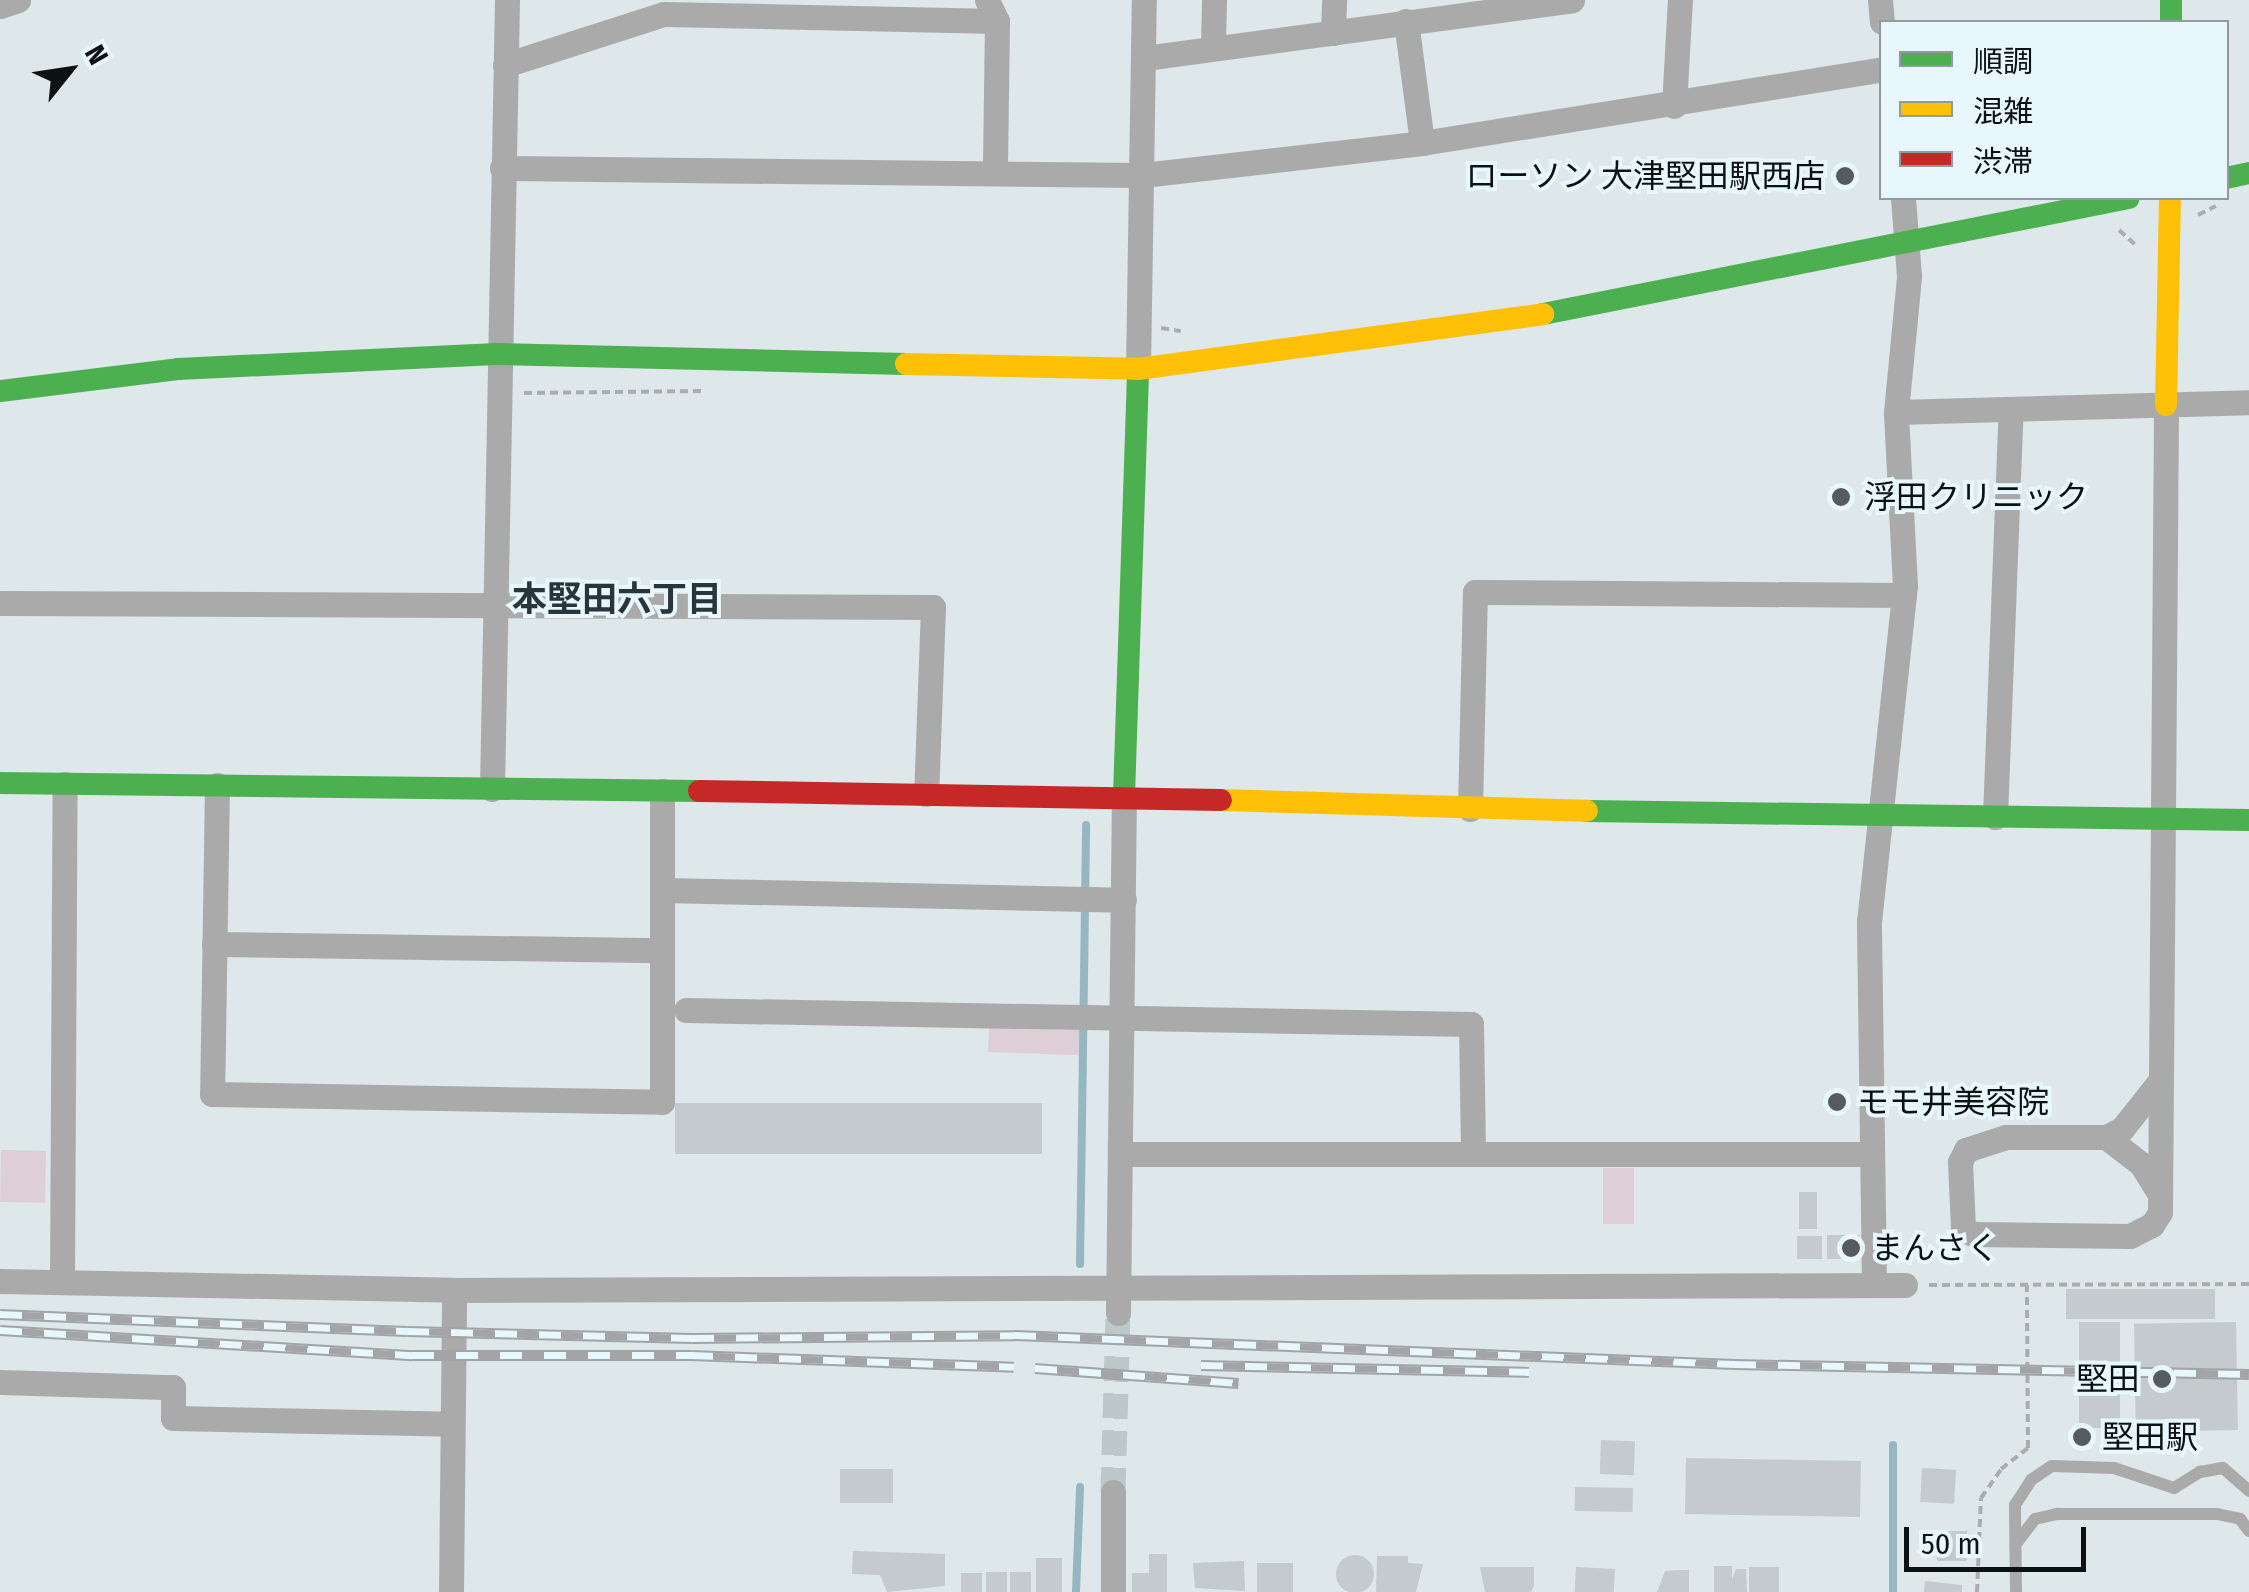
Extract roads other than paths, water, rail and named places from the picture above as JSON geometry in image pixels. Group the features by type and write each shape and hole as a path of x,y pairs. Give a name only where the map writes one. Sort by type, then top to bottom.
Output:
{"street":[{"path":"0,6 18,0"},
{"path":"492,789 497,354 507,0"},
{"path":"1118,1313 1124,796 1143,175 1144,0"},
{"path":"1213,48 1214,0"},
{"path":"1333,33 1334,0"},
{"path":"1145,58 1333,33 1463,7 1572,0"},
{"path":"1674,106 1680,0"},
{"path":"505,65 664,14 992,10 995,170"},
{"path":"1406,21 1422,143"},
{"path":"502,168 995,170 1143,175 1422,143 1674,106 1879,70"},
{"path":"2229,188 2249,173"},
{"path":"1874,1285 1870,922 1885,816 1904,595 1896,412 1909,242 1903,200"},
{"path":"0,390 178,369 497,354 1138,369 1525,317 2119,200"},
{"path":"2160,1081 2122,1129 2106,1137 2006,1138 1966,1150 1960,1162 1963,1228 1973,1234 2130,1236 2152,1225 2160,1194 2170,200"},
{"path":"1896,412 2249,402"},
{"path":"1995,818 2011,408"},
{"path":"1470,809 1475,592 1904,595"},
{"path":"0,603 933,607 926,794"},
{"path":"0,783 1124,796 1470,809 2249,820"},
{"path":"62,1282 66,784"},
{"path":"217,786 212,1094 662,1102 662,791"},
{"path":"662,890 1124,900"},
{"path":"214,944 662,950"},
{"path":"686,1010 1471,1024 1473,1152"},
{"path":"2106,1137 2141,1164 2160,1194"},
{"path":"1122,1154 1872,1154"},
{"path":"0,1281 454,1290 1904,1285"},
{"path":"451,1592 454,1290"},
{"path":"0,1382 173,1388 173,1418 452,1424"},
{"path":"1113,1492 1113,1592"}],"lane":[{"path":"2016,1592 2016,1505 2031,1480 2052,1466 2114,1468 2174,1488"},
{"path":"2174,1488 2200,1472 2223,1468 2249,1492"},
{"path":"2174,1488 2175,1514"},
{"path":"2016,1544 2034,1519 2057,1514 2228,1516 2249,1531"}],"waterway":[{"path":"1080,1264 1086,825"},
{"path":"1893,1445 1893,1592"},
{"path":"1076,1592 1080,1487"}],"tunnel":[{"path":"1113,1492 1118,1313"}],"railway":[{"path":"0,1314 407,1331 692,1338 1014,1335 1734,1364 2249,1374"},
{"path":"0,1330 412,1355 691,1355 1014,1367"},
{"path":"1201,1365 1529,1372"},
{"path":"1035,1368 1238,1383"}],"place":[{"name":"ローソン 大津堅田駅西店","path":"1845,176"},
{"name":"浮田クリニック","path":"1841,497"},
{"name":"モモ井美容院","path":"1837,1102"},
{"name":"まんさく","path":"1851,1248"},
{"name":"堅田","path":"2162,1379"},
{"name":"堅田駅","path":"2082,1437"}],"district":[{"name":"本堅田六丁目","path":"617,599"}]}
